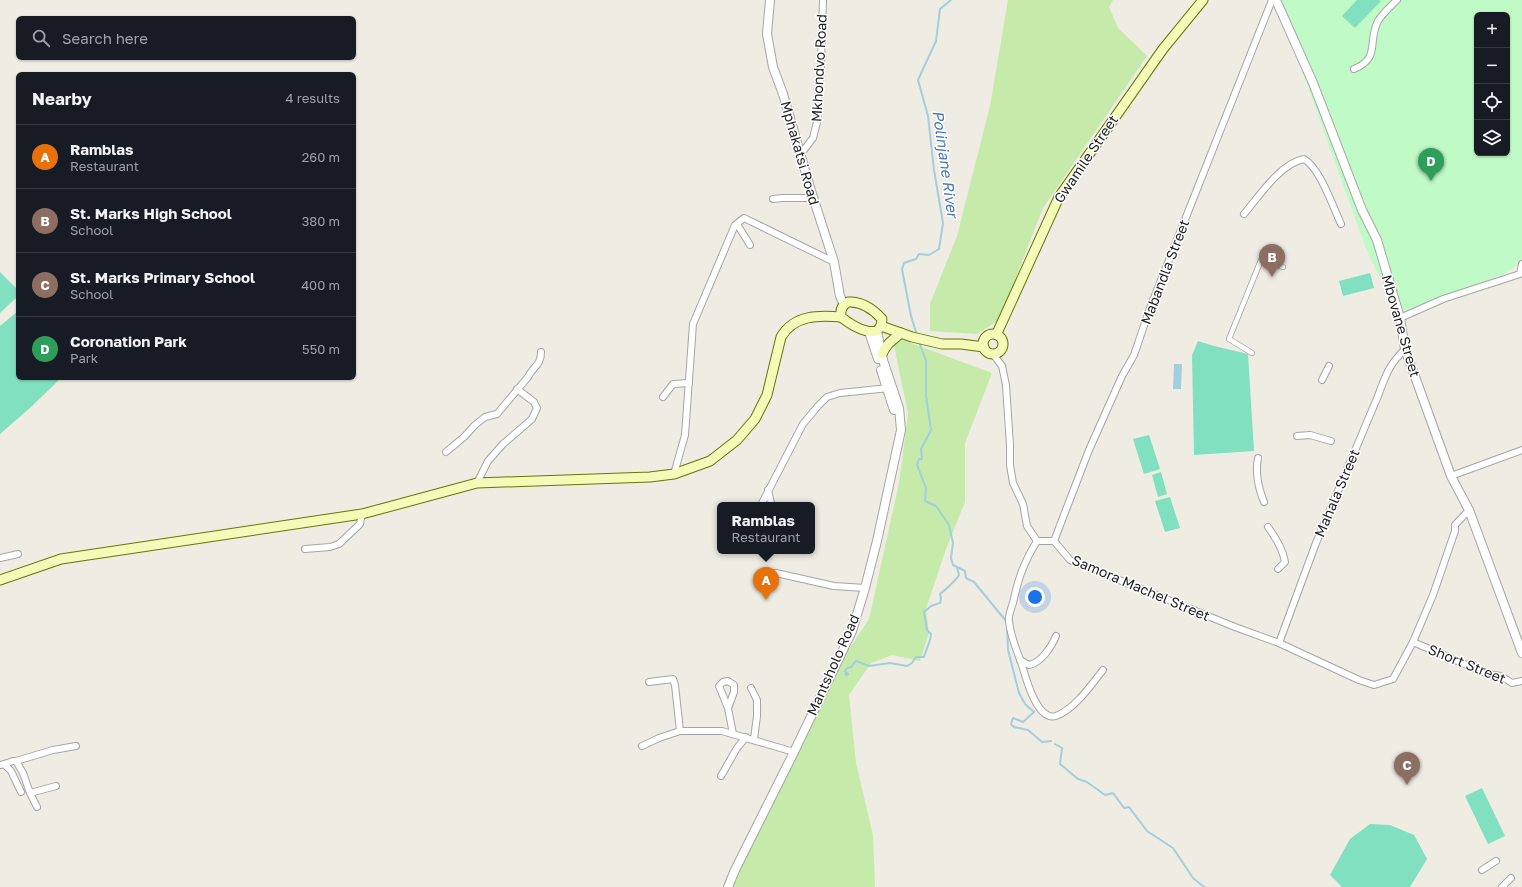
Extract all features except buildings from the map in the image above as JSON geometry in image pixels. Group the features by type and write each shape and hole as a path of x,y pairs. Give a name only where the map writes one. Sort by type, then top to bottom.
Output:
{"main road":[{"name":"Gwamile Street","path":"998,335 998,331 1059,197 1163,48 1203,0"},
{"path":"841,317 840,312 844,304 848,302 866,305 876,312 882,319 876,330"},
{"path":"0,580 61,559 362,514 477,483 650,477 674,474 710,461 737,440 755,419 767,395 781,336 792,323 809,317 841,317 857,327 901,333 942,344 961,344 984,347"},
{"path":"882,354 889,342 901,333"},
{"path":"988,335 998,335 1002,340 1003,346 999,352 994,354 988,352 984,347 984,340 988,335"}],"street":[{"name":"Mphakatsi Road","path":"770,0 767,34 773,67 783,94 813,198 834,262 840,296 844,304"},
{"name":"Mkhondvo Road","path":"800,155 813,138 816,122 821,63 823,0"},
{"name":"Mabandla Street","path":"1054,541 1089,450 1122,376 1134,355 1153,301 1272,0"},
{"name":"Mbovane Street","path":"1276,0 1313,83 1362,210 1377,240 1400,318 1405,349 1451,476 1469,510 1522,653"},
{"path":"1354,69 1364,65 1369,59 1374,32 1378,21 1397,0"},
{"path":"1244,214 1276,176 1292,163 1304,159 1309,162 1317,172 1341,224"},
{"path":"773,199 813,198"},
{"path":"674,474 685,435 693,324 737,224 744,218 834,262"},
{"path":"737,224 750,245"},
{"path":"1252,353 1230,339 1261,260 1283,267"},
{"path":"1522,264 1520,274 1522,281"},
{"path":"1400,318 1443,299 1520,274"},
{"name":"Mantsholo Road","path":"876,330 890,388"},
{"name":"Mantsholo Road","path":"728,887 852,631 865,588 877,541 901,430 876,330"},
{"name":"Mahala Street","path":"1279,643 1316,543 1385,376 1392,362 1405,349"},
{"path":"446,452 485,417 497,414 528,377 530,371 538,365 541,358 541,352"},
{"path":"994,354 1002,366 1006,385 1010,466 1013,483 1023,504 1027,526 1037,542"},
{"path":"1322,380 1329,366"},
{"path":"663,397 673,384 689,383"},
{"path":"762,502 803,424 827,397 840,393 890,388"},
{"path":"477,483 488,461 503,444 532,419 537,408 534,402 517,389"},
{"path":"1297,436 1310,435 1331,441"},
{"path":"1451,476 1522,450"},
{"path":"1258,458 1256,467 1257,480 1264,502"},
{"path":"768,490 772,502"},
{"name":"Samora Machel Street","path":"1054,541 1070,560 1235,627 1279,643 1359,680 1374,685 1393,679 1413,642 1433,595 1455,531 1455,525 1469,510"},
{"path":"305,549 330,547 339,544 360,524 362,514"},
{"path":"1268,527 1284,555 1285,562 1278,569"},
{"path":"1037,542 1054,541"},
{"path":"1037,542 1026,559 1019,578 1009,620 1029,690 1040,710 1048,716 1055,716 1078,701 1103,670"},
{"path":"0,558 18,554"},
{"path":"776,573 834,586 865,588"},
{"path":"1020,660 1029,665 1035,663 1053,644 1056,636"},
{"name":"Short Street","path":"1413,642 1488,674 1501,676 1512,683 1522,681"},
{"path":"649,682 673,679 680,731"},
{"path":"751,688 757,700 757,716 754,739"},
{"path":"728,708 733,734"},
{"path":"642,746 680,731 722,731 754,739 794,752"},
{"path":"721,776 733,754 746,737"},
{"path":"2,765 53,750 76,746"},
{"path":"16,761 23,773 37,807"},
{"path":"2,765 11,771 21,792"},
{"path":"30,793 56,786"},
{"path":"1482,870 1496,861"},
{"path":"1502,887 1511,878"}],"green space":[{"path":"1008,0 1113,0 1109,7 1118,28 1147,56 1043,208 999,320 977,334 930,331 930,304 957,236 990,106"},
{"path":"1277,0 1522,0 1522,261 1502,275 1414,307 1400,318 1366,249"},
{"path":"1357,0 1381,1 1355,28 1342,16"},
{"path":"0,272 16,288 16,298 0,313"},
{"path":"1370,273 1374,288 1343,296 1339,281"},
{"path":"16,313 16,380 59,380 0,434 0,326"},
{"path":"892,336 992,373 965,443 965,502 946,549 926,609 929,633 920,661 892,655 871,663 849,695 856,763 873,835 875,887 728,887 824,687 869,619 899,483 908,413"},
{"path":"1198,341 1248,354 1254,451 1194,455 1192,355"},
{"path":"1149,435 1160,469 1144,474 1133,439"},
{"path":"1161,472 1167,494 1158,497 1152,475"},
{"path":"1170,497 1180,528 1165,532 1155,501"},
{"path":"1482,788 1505,836 1488,844 1465,796"},
{"path":"1370,824 1390,825 1414,835 1427,859 1410,887 1342,887 1330,875 1350,839"}],"water":[{"path":"1174,364 1182,364 1181,389 1173,389"}],"waterway":[{"name":"Polinjane River","path":"917,335 911,316 902,269 904,263 916,259 919,254 929,255 939,249 943,223 934,170 928,116 918,80 936,41 940,9 951,0"},
{"name":"Polinjane River","path":"919,342 926,361 926,396 931,430 921,449 922,459 919,459 917,465 926,488 925,501 936,506 949,525 953,543 951,558 953,565 965,571 966,578 974,582 1006,621"},
{"path":"845,674 848,674 845,671 847,668 851,667 856,661 869,666 890,663 907,666 912,663 916,657 924,657 931,634 927,630 924,612 931,606 940,603 940,594 953,583 959,575 957,567"},
{"name":"Polinjane River","path":"1007,626 1008,650 1019,693 1025,704 1034,712 1023,722 1013,718 1011,724 1014,727 1028,730 1042,742 1051,741"},
{"name":"Polinjane River","path":"1055,744 1062,748 1060,764 1078,779 1087,782 1105,795 1113,793 1124,808 1129,807 1147,831 1173,848 1193,878 1204,887"}],"place":[{"name":"Coronation Park","path":"1431,181"},
{"name":"St. Marks High School","path":"1272,277"},
{"name":"Ramblas","path":"766,600"},
{"name":"St. Marks Primary School","path":"1407,785"}]}
